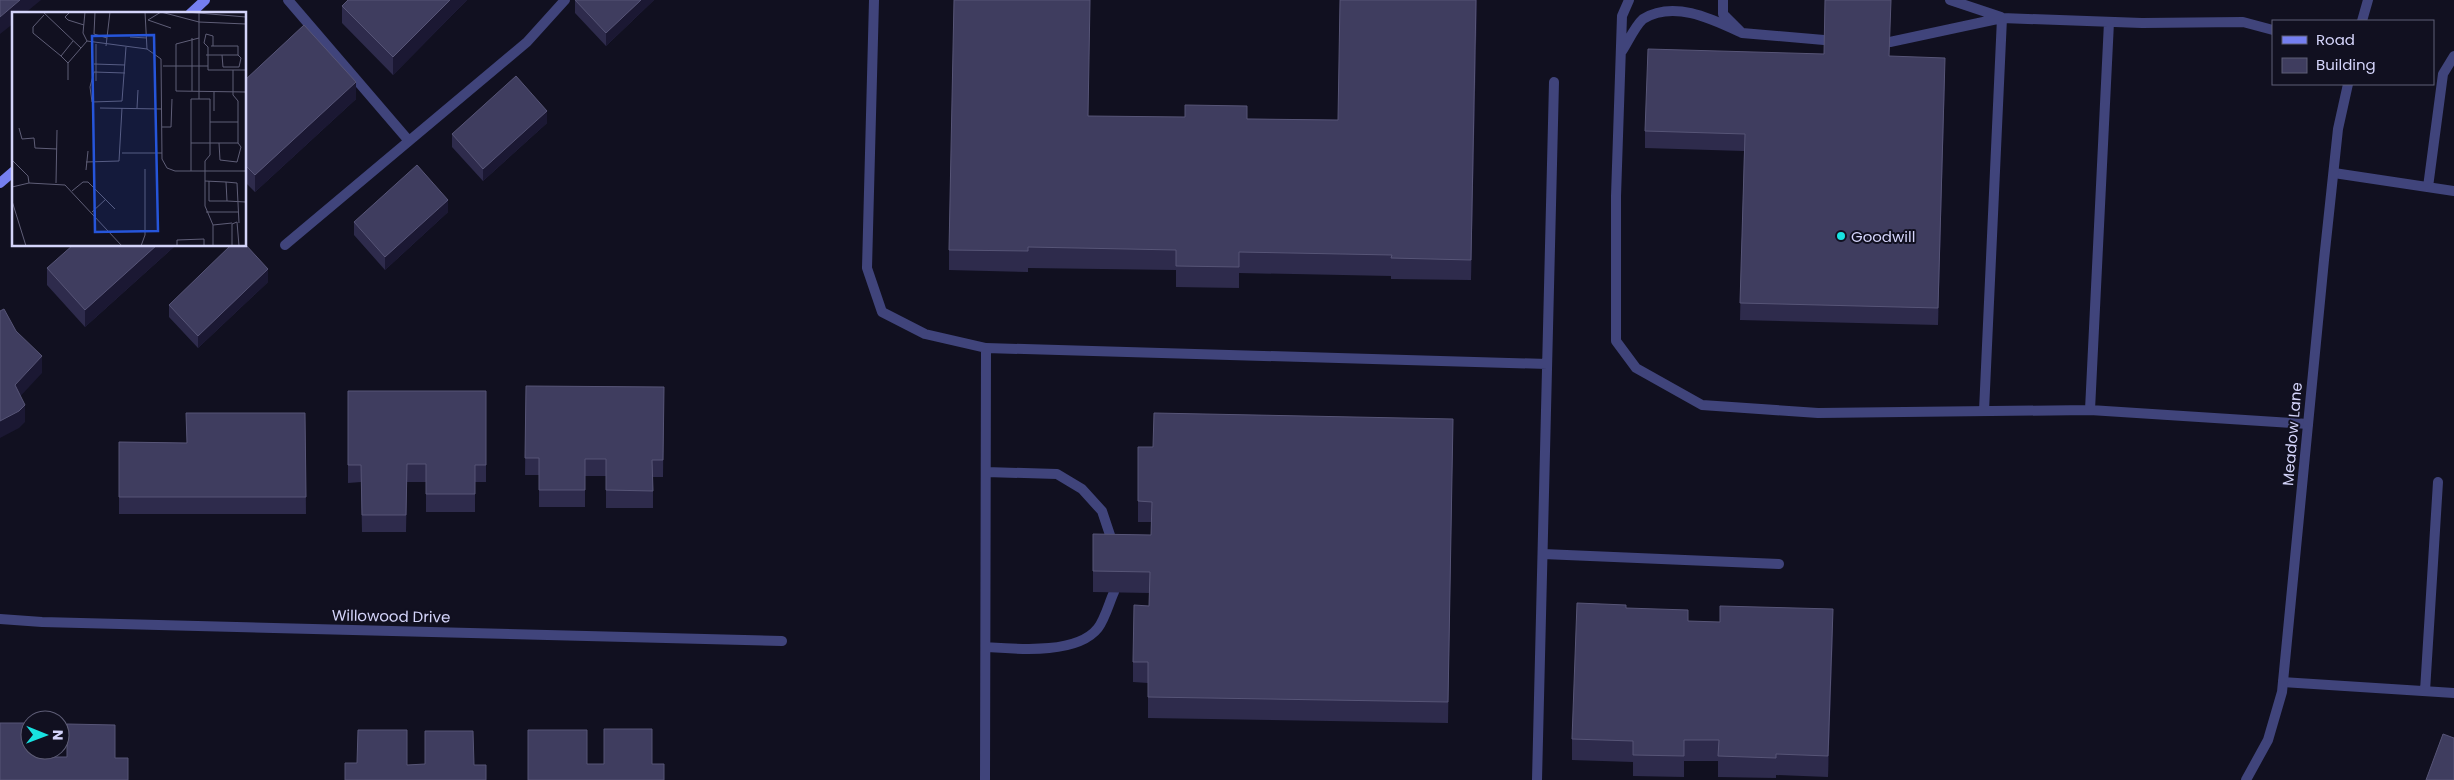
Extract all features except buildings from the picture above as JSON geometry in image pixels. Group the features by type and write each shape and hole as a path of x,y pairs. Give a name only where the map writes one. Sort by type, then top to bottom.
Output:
{"street":[{"path":"192,12 205,0"},
{"path":"288,0 409,141"},
{"path":"285,245 528,42 565,0"},
{"path":"874,0 867,268 882,312 925,334 986,348 1547,364"},
{"path":"1629,0 1622,16 1616,196 1616,341 1636,368 1702,405 1818,413 2090,410 2308,424"},
{"path":"1724,0 1723,14 1742,33"},
{"path":"1950,0 2002,18"},
{"path":"2362,20 2368,0"},
{"path":"1621,53 1642,19 1667,6 1693,10 1742,33 1824,40"},
{"path":"1984,411 2002,18"},
{"path":"1890,42 2002,18 2109,22 2243,22 2272,30"},
{"path":"2090,410 2109,22"},
{"path":"2428,187 2443,74 2454,56"},
{"path":"1537,780 1554,82"},
{"name":"Meadow Lane","path":"2246,780 2268,740 2283,682 2338,129 2348,85"},
{"path":"0,183 12,173"},
{"path":"2334,173 2454,191"},
{"path":"985,780 986,348"},
{"path":"986,472 1057,474 1082,489 1102,511 1116,555"},
{"path":"2425,691 2438,482"},
{"path":"1543,554 1779,564"},
{"path":"986,647 1020,649 1070,646 1097,629 1114,592"},
{"name":"Willowood Drive","path":"0,619 52,622 782,641"},
{"path":"2283,682 2454,693"}],"place":[{"name":"Goodwill","path":"1841,236"}]}
